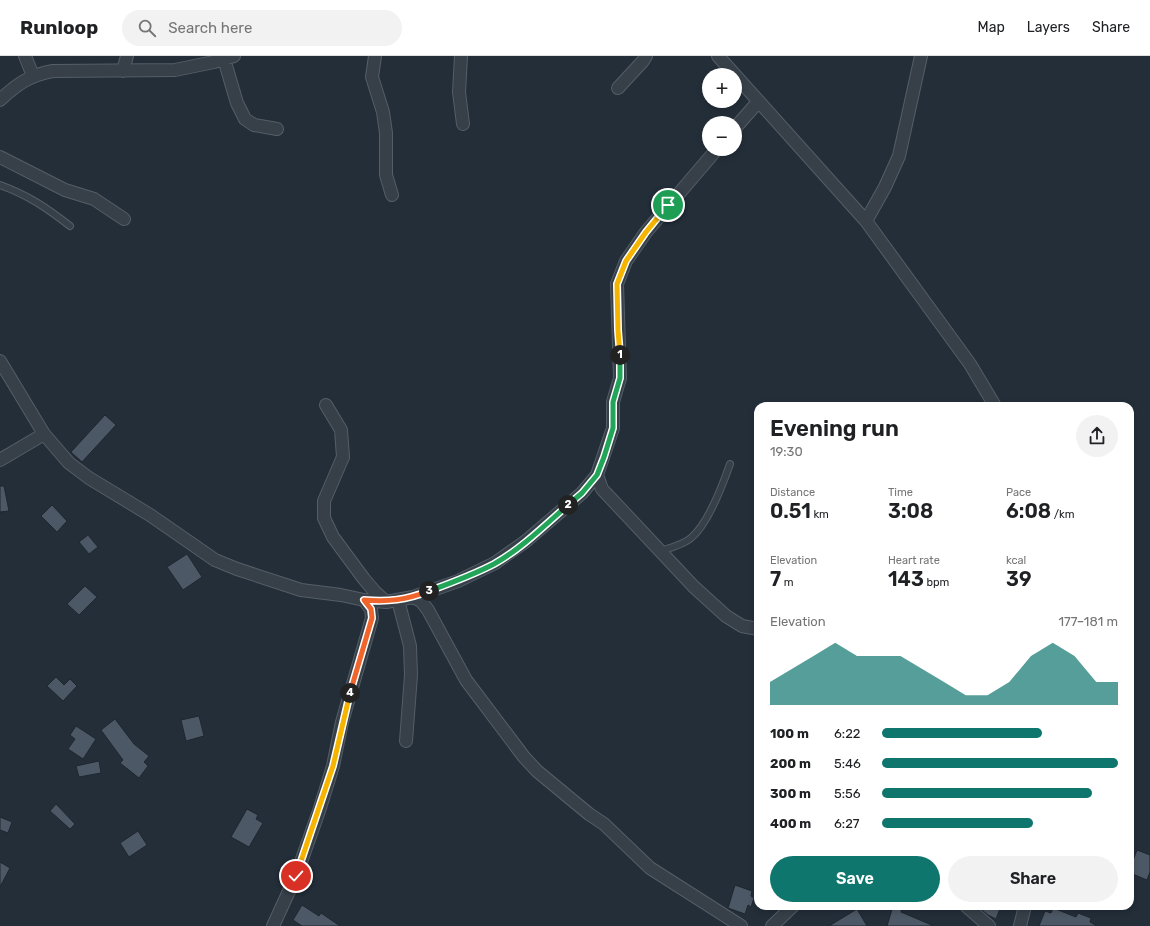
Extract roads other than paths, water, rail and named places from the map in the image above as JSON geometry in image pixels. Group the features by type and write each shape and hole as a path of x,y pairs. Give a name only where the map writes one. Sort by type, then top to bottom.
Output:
{"street":[{"path":"25,56 33,76"},
{"path":"123,71 127,56"},
{"path":"375,56 372,77 383,112 386,133 386,175 392,194"},
{"path":"461,56 460,92 462,124"},
{"path":"618,88 644,61 646,56"},
{"path":"718,56 729,68"},
{"path":"866,221 885,187 899,156 921,56"},
{"path":"0,100 12,88 33,76 53,71 175,70 229,58 237,103 245,119 254,125 277,129"},
{"path":"742,83 866,221 970,364 993,402"},
{"path":"742,120 758,102"},
{"path":"0,361 44,434 69,463 89,478 150,515 215,560 237,569 301,590 386,602 413,597 458,581 495,563 526,541 582,493 597,475 613,428 613,402 620,378 617,284 626,261 646,232 711,156"},
{"path":"0,157 65,190 94,199 124,219"},
{"path":"326,405 341,430 342,456 324,501 324,518 333,537 364,579 386,602"},
{"path":"0,460 44,434"},
{"path":"597,475 602,489 694,587 726,616 742,626 754,628"},
{"path":"413,597 421,602 428,610 466,680 524,757 537,771 614,833 650,868 737,925"},
{"path":"273,926 296,876 333,766 342,722 372,618 371,609 364,600"},
{"path":"398,600 410,646 411,675 406,741"},
{"path":"772,926 789,910"},
{"path":"971,910 989,926"},
{"path":"1020,926 1024,910"}],"lane":[{"path":"0,184 24,194 70,226"},
{"path":"660,551 684,543 696,533 718,494 730,464"}]}
